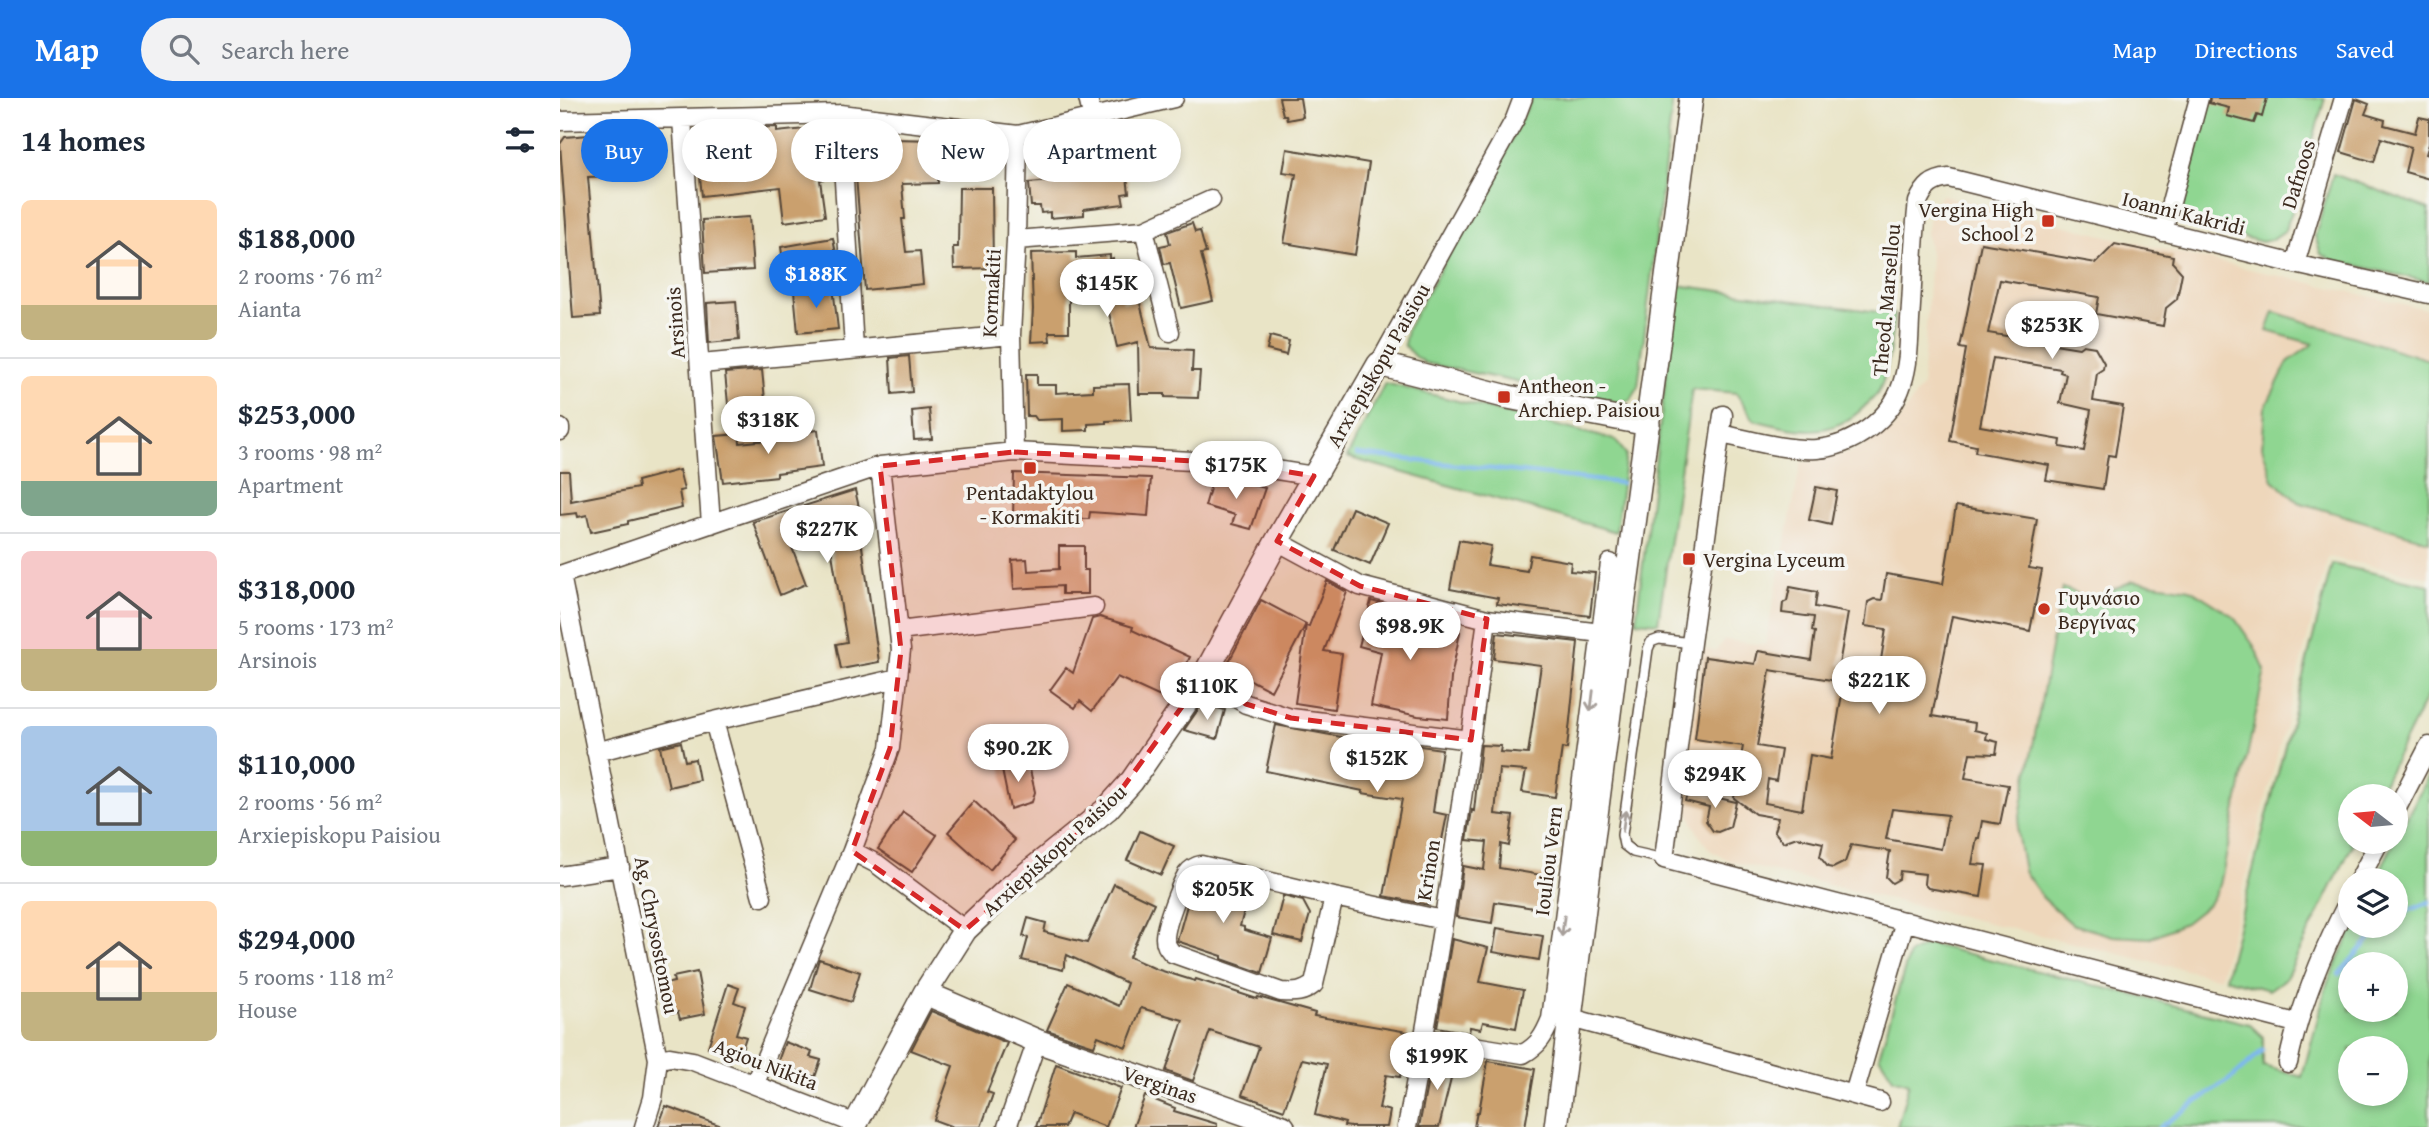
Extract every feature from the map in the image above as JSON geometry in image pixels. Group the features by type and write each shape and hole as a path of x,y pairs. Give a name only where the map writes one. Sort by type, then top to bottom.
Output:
{"street":[{"path":"1088,98 1093,119 1174,98"},
{"name":"Arxiepiskopu Paisiou","path":"855,1125 925,993 965,930 1008,889 1107,809 1132,781 1203,678 1277,541 1515,120 1523,98"},
{"path":"1556,1127 1692,98"},
{"name":"Dafnoos","path":"2295,264 2344,98"},
{"path":"2163,232 2195,99"},
{"path":"560,121 840,114 1023,134"},
{"path":"840,114 854,349"},
{"name":"Kormakiti","path":"1014,452 1011,335 1018,135"},
{"name":"Ioanni Kakridi","path":"1930,183 1949,178 2295,264 2429,294"},
{"name":"Arsinois","path":"687,182 711,524"},
{"name":"Theod. Marsellou","path":"1721,434 1796,448 1816,449 1843,442 1862,433 1890,407 1897,396 1905,372 1917,212 1919,202 1930,183"},
{"path":"1016,240 1144,230 1211,200"},
{"path":"1144,230 1170,332"},
{"path":"701,364 1011,335"},
{"path":"1379,364 1508,397 1648,424"},
{"path":"1723,415 1664,859 2296,1023"},
{"path":"560,575 880,466 1014,452 1232,463 1314,476"},
{"path":"755,1083 852,851 890,748 901,650 880,466"},
{"path":"1277,541 1360,586 1487,619 1601,633"},
{"name":"Iouliou Vern","path":"1424,1038 1523,1054 1536,1047 1544,1038 1551,1019 1610,563"},
{"name":"Ag. Chrysostomou","path":"560,575 659,1059 653,1098 644,1127"},
{"path":"898,631 1094,607"},
{"name":"Krinon","path":"1407,1127 1443,920 1487,619"},
{"path":"596,752 898,678"},
{"path":"1203,678 1246,704 1291,718 1471,740"},
{"path":"714,721 762,897"},
{"path":"2408,787 2429,747"},
{"path":"852,851 877,864 965,930"},
{"path":"1334,897 1314,984 1307,990 1296,993 1281,992 1172,953 1165,941 1168,925 1187,875 1196,866 1206,865 1334,897 1443,920"},
{"path":"560,876 620,867"},
{"path":"1854,1094 1905,921"},
{"path":"2288,1063 2296,1023 2338,922"},
{"name":"Verginas","path":"925,993 1037,1041 1283,1127"},
{"path":"1572,1018 1880,1102"},
{"path":"1007,1127 1037,1041"},
{"name":"Agiou Nikita","path":"659,1059 693,1060 855,1125"}],"lane":[{"path":"1664,859 1633,852 1623,845 1622,835 1648,649 1651,642 1659,639 1691,643"}],"highlighted area":[{"path":"1014,452 1232,463 1314,476 1277,541 1360,586 1487,619 1471,740 1291,718 1246,704 1203,678 1107,809 965,930 852,851 890,748 901,650 880,466"}],"shaded area":[{"name":"Γυμνάσιο Βεργίνας","path":"1942,195 2127,241 2429,310 2429,577 2328,557 2220,978 1733,862 1711,851 1698,834 1683,798 1702,649 1716,651 1724,640 1765,645 1801,463 1851,452 1893,429 1922,386 1931,258 1926,233 1931,208"}],"green space":[{"path":"1532,98 1673,98 1638,387 1631,400 1618,403 1425,363 1404,345 1407,329 1494,173"},
{"path":"2211,98 2325,98 2292,212 2284,232 2274,239 2262,242 2182,218 2181,208"},
{"path":"2333,174 2429,209 2429,282 2332,260 2321,254 2315,236"},
{"path":"1677,285 1894,314 1889,356 1881,386 1876,396 1840,424 1813,430 1769,424 1754,420 1736,393 1692,389 1658,623 1636,621"},
{"path":"2274,312 2429,360 2429,541 2298,502 2273,480 2262,447 2265,408 2288,362 2313,344 2267,331"},
{"path":"1385,383 1615,440 1626,454 1616,532 1347,457"},
{"path":"2332,564 2429,585 2429,692 2383,784 2338,784 2338,854 2348,854 2341,868 2338,868 2338,874 2286,978 2269,990 2225,978"},
{"path":"2133,581 2190,589 2233,616 2254,646 2265,670 2220,885 2209,904 2185,923 2150,938 2113,936 2072,924 2043,898 2024,871 2017,832 2062,588 2077,593 2073,615 2106,592"},
{"path":"2429,774 2429,1127 1897,1127 1909,1083 1893,1078 1879,1056 1909,954 1929,944 2249,1024 2263,1037 2263,1066 2302,1077 2327,984 2338,960 2338,1022 2408,1022 2408,952 2342,952 2348,938 2408,938 2408,868 2381,868 2388,854 2408,854 2408,815"}],"building":[{"path":"1279,98 1300,98 1303,117 1287,120"},
{"path":"2210,98 2267,98 2262,117 2257,115 2254,123 2227,116 2229,108 2209,103"},
{"path":"2356,99 2369,104 2365,114 2385,120 2384,125 2415,133 2419,117 2429,119 2429,144 2426,154 2429,155 2429,179 2405,172 2411,147 2381,138 2374,162 2341,152"},
{"path":"791,131 791,182 820,182 825,216 784,222 780,187 702,196 700,182 777,182 777,132"},
{"path":"581,136 581,182 588,182 600,316 573,318 560,144 565,137"},
{"path":"903,139 917,140 917,182 938,182 902,184 906,252 920,251 923,284 865,290 856,182 903,182"},
{"path":"1287,149 1369,163 1355,255 1284,243 1296,174 1283,172"},
{"path":"1128,182 1129,193 1122,194 1124,204 1084,209 1084,215 1050,218 1050,212 1041,213 1040,206 1031,206 1029,183"},
{"path":"959,188 992,188 993,268 954,269 953,247 958,247"},
{"path":"749,217 753,270 705,273 702,220"},
{"path":"1192,223 1195,232 1200,231 1206,253 1201,254 1213,301 1181,308 1170,263 1164,264 1160,246 1170,244 1167,232"},
{"path":"833,238 837,259 784,268 781,247"},
{"path":"1981,243 2096,263 2115,244 2173,256 2172,262 2182,273 2177,299 2166,308 2163,326 2096,314 2099,297 2000,280 1988,333 2079,348 2083,345 2095,347 2104,363 2103,369 2097,373 2093,401 2123,406 2115,456 2108,455 2103,489 2046,480 2049,465 1975,452 1976,446 1950,441 1966,349 1960,348","holes":["1993,358 2061,369 2060,372 2066,374 2060,403 2091,410 2084,451 2060,447 2061,440 1980,426"]},
{"path":"1076,252 1076,258 1110,255 1110,259 1113,258 1114,273 1121,273 1123,302 1139,299 1151,348 1193,350 1192,371 1200,371 1198,398 1139,394 1138,342 1117,347 1103,287 1069,292 1069,332 1049,332 1050,341 1031,342 1031,253"},
{"path":"833,287 838,329 798,333 794,291"},
{"path":"736,301 739,340 709,343 707,303"},
{"path":"1270,336 1289,341 1286,355 1267,350"},
{"path":"909,356 912,392 892,394 890,358"},
{"path":"762,370 765,400 759,401 760,417 747,418 746,402 728,404 725,373"},
{"path":"1026,374 1037,374 1037,385 1056,385 1056,393 1093,391 1093,385 1129,384 1131,420 1088,424 1088,430 1063,431 1063,419 1037,420 1034,416 1027,416"},
{"path":"929,409 932,439 914,440 912,411"},
{"path":"818,430 822,467 777,473 777,476 723,482 716,436 739,434 740,443"},
{"path":"679,470 684,490 679,491 682,508 591,532 587,515 560,515 560,471 569,471 571,501 638,488 637,481"},
{"path":"1014,473 1151,478 1148,516 1090,512 1089,519 1013,518"},
{"path":"1213,478 1238,485 1239,482 1265,488 1251,529 1232,524 1235,515 1205,506"},
{"path":"1816,487 1837,491 1831,525 1809,520"},
{"path":"855,490 863,525 859,526 879,662 841,669 836,644 847,642 829,536 791,545 806,584 780,595 753,522"},
{"path":"1956,506 2037,519 2029,568 2042,570 2030,631 1952,616 1932,716 1975,723 1974,730 1987,733 1986,739 1998,742 1996,754 1970,753 1965,778 2008,785 2000,824 1982,821 1977,838 1972,864 1986,865 1981,897 1928,888 1924,884 1925,874 1900,871 1899,879 1892,883 1886,877 1890,851 1851,845 1845,862 1833,868 1828,867 1820,857 1823,843 1797,837 1783,842 1774,831 1778,818 1755,814 1734,798 1743,746 1695,739 1705,657 1755,664 1758,651 1811,660 1814,617 1782,613 1790,587 1817,592 1815,607 1848,613 1839,665 1879,672 1886,629 1865,626 1868,602 1874,599 1882,600 1886,574 1943,584","holes":["1770,670 1844,682 1831,759 1810,755 1802,810 1765,803 1768,779 1776,781 1781,750 1757,746","1892,809 1948,815 1941,849 1886,839"]},
{"path":"1352,508 1388,523 1370,565 1334,550"},
{"path":"1459,540 1491,546 1487,565 1527,571 1530,555 1571,562 1570,571 1595,573 1590,616 1497,604 1498,598 1450,589"},
{"path":"1059,546 1084,546 1088,594 1062,594 1062,586 1014,589 1012,560 1027,559 1028,571 1059,569"},
{"path":"1327,581 1347,592 1324,651 1342,654 1334,709 1295,703 1306,625 1309,626"},
{"path":"1261,600 1306,624 1271,691 1226,667"},
{"path":"1371,601 1414,612 1411,623 1460,632 1451,678 1448,719 1371,706 1381,652 1359,646"},
{"path":"1100,617 1133,627 1132,630 1190,657 1169,701 1117,677 1092,711 1080,701 1075,708 1050,690 1066,668 1073,673 1092,619"},
{"path":"1497,633 1578,642 1567,749 1562,748 1555,797 1522,792 1526,771 1499,769 1495,814 1513,816 1509,846 1501,844 1499,868 1553,877 1547,910 1495,902 1492,923 1456,917 1463,866 1484,870 1487,842 1467,840 1472,810 1474,811 1481,745 1501,746 1500,752 1528,754 1541,665 1494,659"},
{"path":"1202,704 1225,710 1217,739 1184,730"},
{"path":"1276,725 1369,742 1370,739 1442,749 1433,812 1447,815 1429,905 1384,896 1402,799 1362,793 1363,791 1266,771"},
{"path":"681,742 685,761 695,759 699,780 669,787 660,747"},
{"path":"1023,761 1030,770 1035,792 1032,802 1010,809 1001,765"},
{"path":"1688,791 1736,802 1730,827 1718,832 1713,831 1706,821 1709,807 1685,801"},
{"path":"974,801 1015,840 990,870 948,832"},
{"path":"903,812 937,835 912,872 878,849"},
{"path":"1140,831 1174,846 1161,875 1127,860"},
{"path":"1201,877 1250,889 1240,926 1244,927 1244,930 1272,938 1262,973 1177,941 1189,898"},
{"path":"1114,884 1154,903 1129,957 1156,969 1315,1013 1314,1016 1408,1032 1400,1077 1386,1075 1379,1108 1390,1111 1387,1127 1344,1126 1345,1123 1315,1115 1327,1064 1302,1059 1284,1110 1242,1095 1259,1047 1210,1031 1193,1081 1166,1071 1183,1020 1141,1008 1126,1047 1098,1036 1094,1046 1047,1030 1068,983 1119,1006 1127,983 1067,955 1063,970 1022,960 1028,938 1023,936 1028,918 1046,923 1044,932 1087,943"},
{"path":"1283,896 1303,901 1310,914 1302,942 1273,935"},
{"path":"1497,928 1543,936 1539,960 1493,952"},
{"path":"1452,939 1488,948 1480,982 1523,990 1516,1028 1483,1022 1481,1029 1470,1027 1469,1033 1437,1027"},
{"path":"819,959 860,972 851,1002 810,989"},
{"path":"697,972 705,1014 680,1019 678,1012 671,1013 665,984 674,982 673,977"},
{"path":"728,984 739,988 734,1002 745,1006 736,1034 746,1037 742,1049 725,1044 723,1052 708,1047"},
{"path":"931,1011 1007,1043 987,1092 993,1094 981,1127 953,1127 934,1120 953,1066 911,1050"},
{"path":"785,1042 812,1052 810,1057 821,1060 815,1077 777,1064"},
{"path":"1438,1055 1456,1059 1439,1127 1419,1127 1430,1069 1434,1070"},
{"path":"1488,1061 1535,1069 1525,1127 1474,1127"},
{"path":"1056,1064 1121,1088 1106,1127 1070,1113 1064,1127 1036,1127"},
{"path":"1145,1096 1175,1108 1174,1111 1217,1124 1217,1127 1133,1127"},
{"path":"666,1106 719,1125 719,1127 658,1127"}],"waterway":[{"path":"1357,454 1621,483"},
{"path":"2408,911 2429,902"},
{"path":"2358,952 2370,938"},
{"path":"2160,1127 2233,1077 2263,1050"}],"place":[{"name":"Vergina High School 2","path":"2048,221"},
{"name":"Antheon - Archiep. Paisiou","path":"1504,397"},
{"name":"Pentadaktylou - Kormakiti","path":"1030,468"},
{"name":"Vergina Lyceum","path":"1689,559"},
{"name":"Γυμνάσιο Βεργίνας","path":"2044,609"}]}
